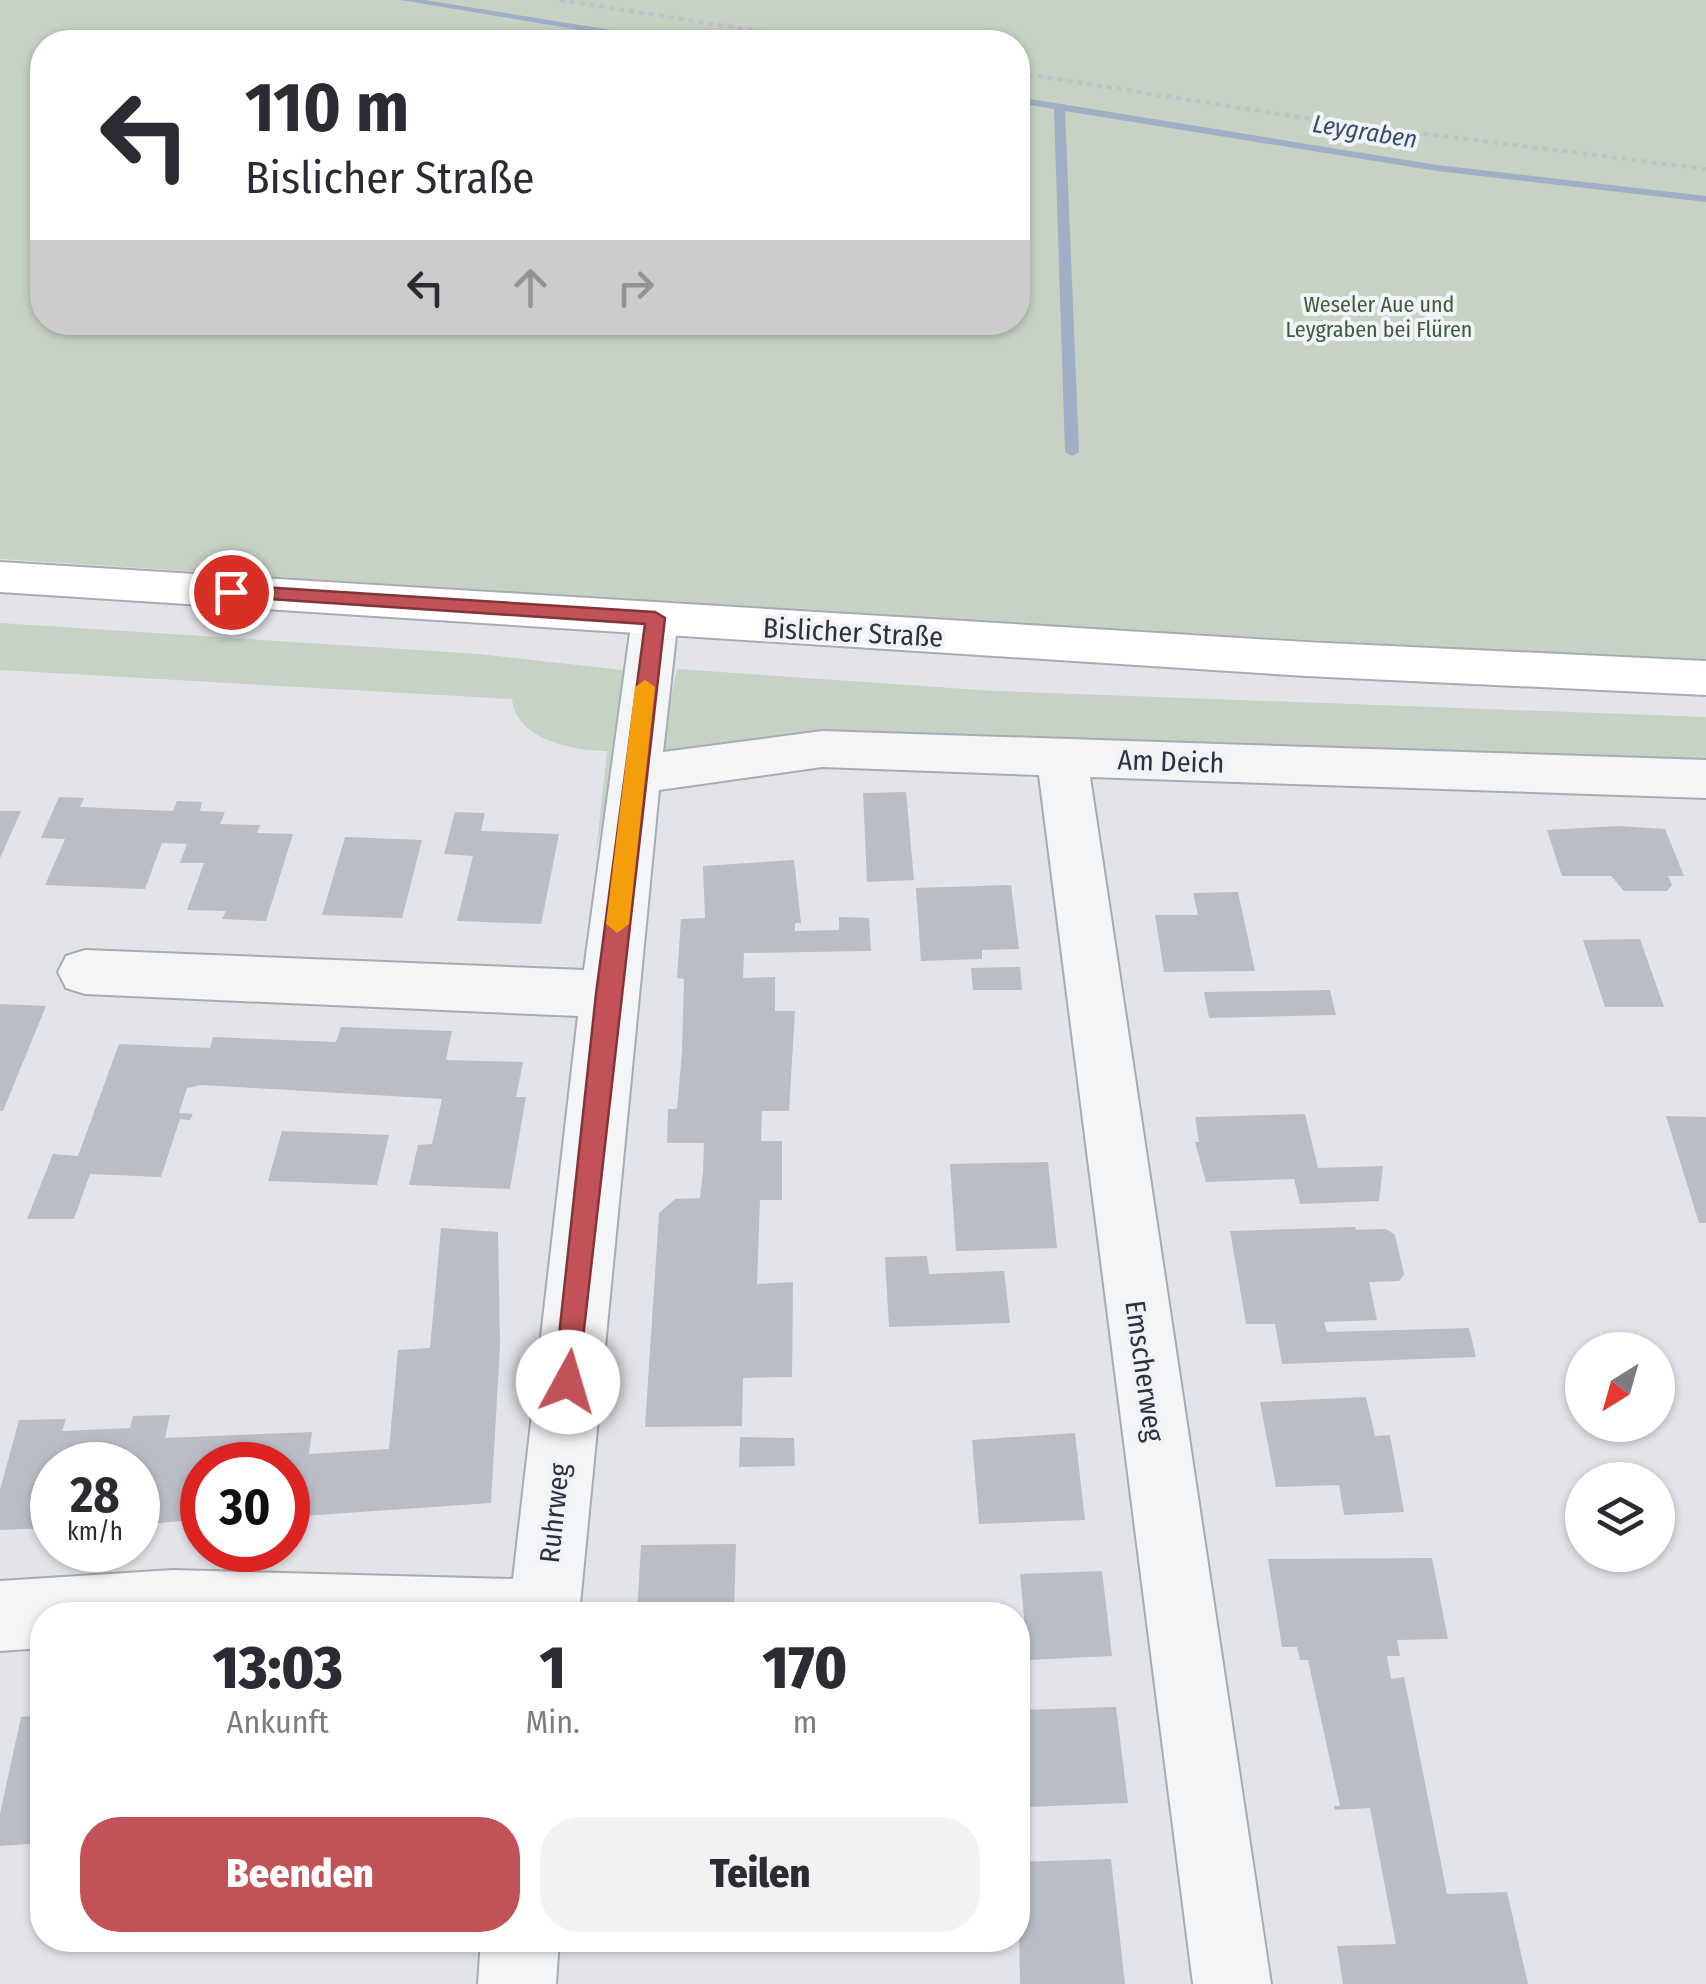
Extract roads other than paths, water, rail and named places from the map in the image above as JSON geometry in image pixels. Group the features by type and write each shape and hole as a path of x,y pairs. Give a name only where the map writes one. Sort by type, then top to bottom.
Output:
{"street":[{"name":"Bislicher Straße","path":"0,577 1306,659 1706,678"},
{"name":"Ruhrweg","path":"545,1602 608,994 655,618"},
{"name":"Am Deich","path":"638,774 822,749 1706,779"},
{"name":"Emscherweg","path":"1062,758 1232,1984"},
{"path":"85,972 608,994"},
{"path":"0,1616 30,1614"},
{"path":"516,1984 519,1952"}],"waterway":[{"name":"Leygraben","path":"406,0 592,30"},
{"name":"Leygraben","path":"1030,102 1059,107"},
{"name":"Leygraben","path":"1059,107 1437,168 1706,199"},
{"path":"1059,107 1072,452"}],"park label":[{"name":"Weseler Aue und Leygraben bei Flüren","path":"1379,316"}]}
